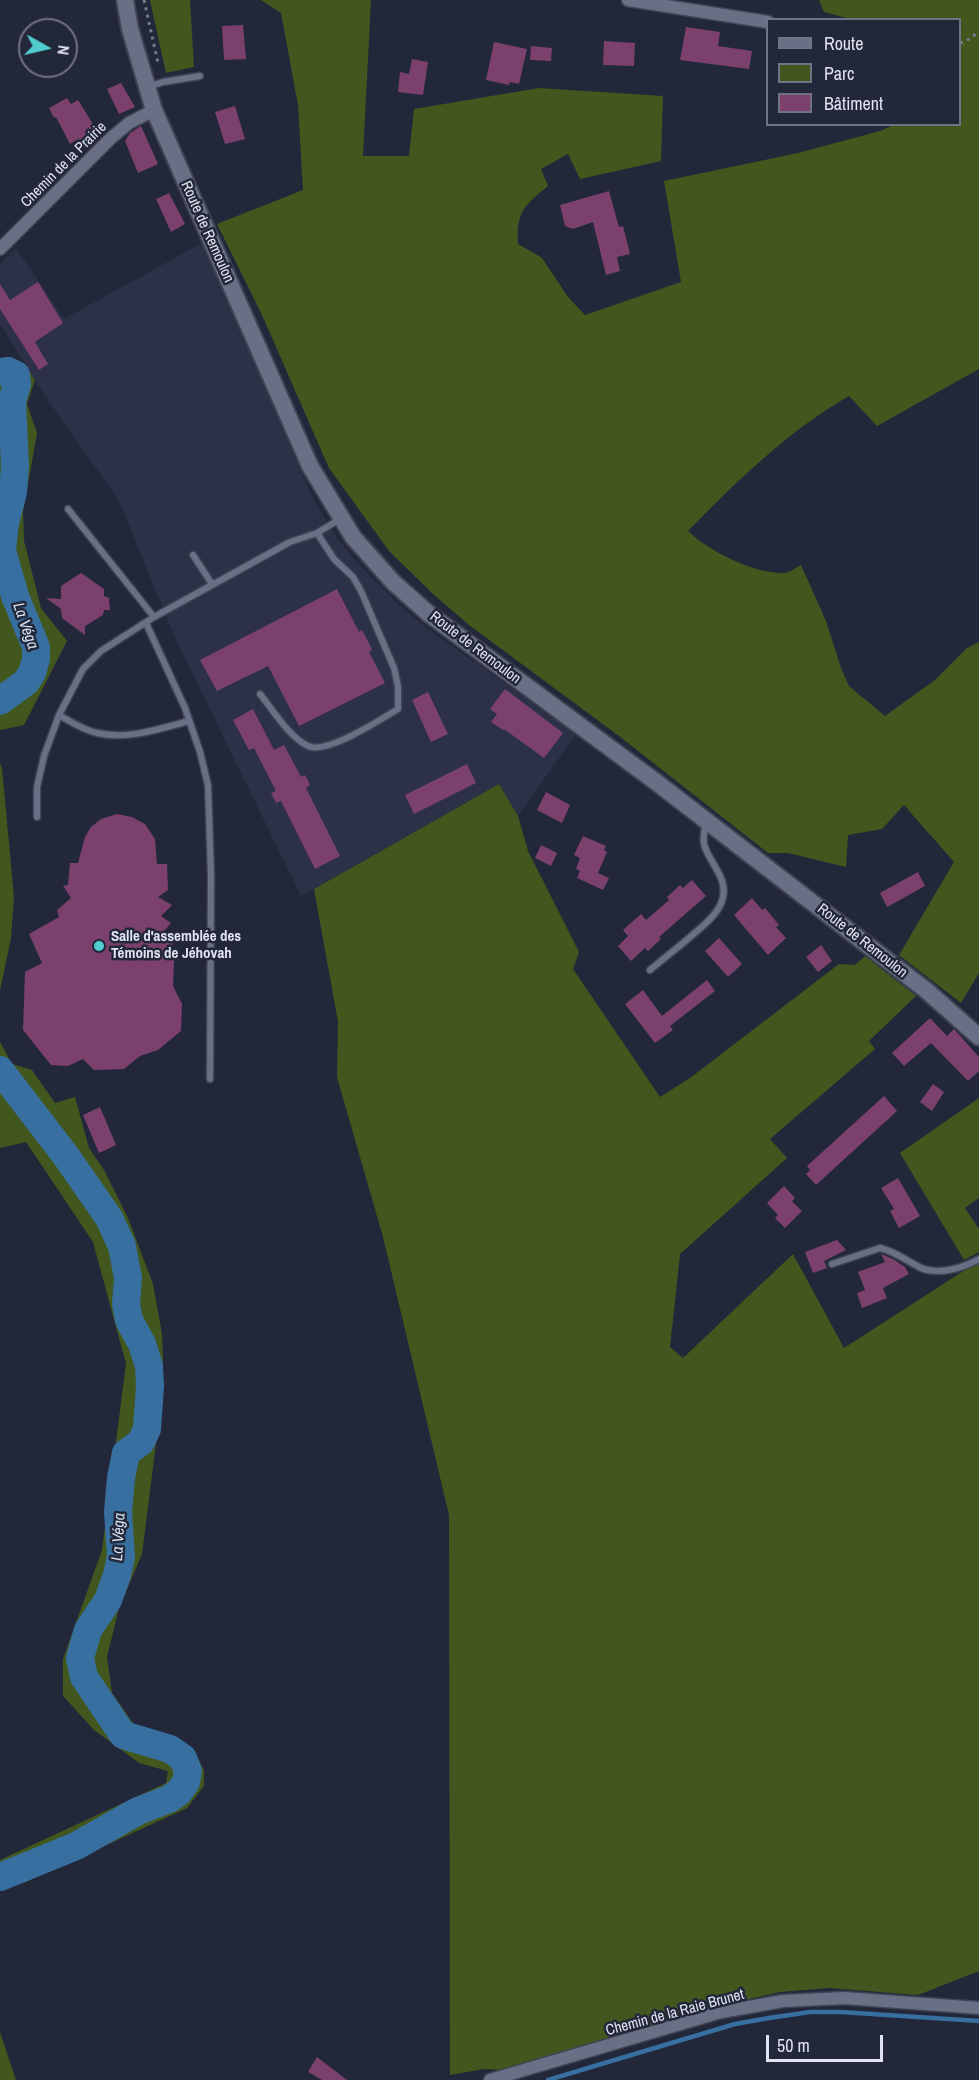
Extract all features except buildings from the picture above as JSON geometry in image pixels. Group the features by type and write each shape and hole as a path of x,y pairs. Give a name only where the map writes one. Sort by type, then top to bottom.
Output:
{"main road":[{"name":"Route de Remoulon","path":"125,0 130,29 155,85 154,110 310,466 353,537 393,582 429,614 706,821 927,991 979,1037"}],"street":[{"path":"628,0 766,22"},
{"name":"Chemin de la Prairie","path":"0,249 111,138 129,123 154,110"},
{"name":"Chemin de la Raie Brunet","path":"490,2080 721,2012 783,2001 844,1998 979,2008"}],"lane":[{"path":"155,85 200,76"},
{"path":"68,509 154,617"},
{"path":"37,817 39,772 59,715 82,669 101,651 154,617 290,542 318,533 341,519"},
{"path":"260,694 288,730 309,747 322,747 351,736 398,709 398,686 394,668 361,591 354,577 334,559 318,533"},
{"path":"193,555 212,584"},
{"path":"146,623 189,721 208,785 210,810 210,1079"},
{"path":"59,715 83,728 111,735 136,735 189,721"},
{"path":"650,970 715,916 722,902 724,887 722,878 702,839 706,821"},
{"path":"832,1264 880,1248 887,1249 922,1269 948,1270 979,1258"}],"path":[{"path":"144,0 155,85"},
{"path":"961,43 979,32"}],"shaded area":[{"path":"202,243 312,496 335,535 357,562 392,598 424,626 576,734 518,816 499,784 301,896 176,640 119,501 45,396 0,324 0,264 16,248 64,319"}],"green space":[{"path":"150,0 190,0 194,67 166,73"},
{"path":"261,0 371,0 363,156 409,156 414,109 539,88 663,96 661,161 580,179 568,154 541,169 548,186 527,205 520,217 518,244 542,258 568,297 585,315 681,282 664,181 798,153 892,126 961,126 961,18 846,18 824,12 819,0 979,0 979,369 877,426 849,396 784,441 744,476 688,531 720,553 759,570 784,573 801,565 826,621 849,686 885,716 935,680 967,648 979,642 979,973 961,1003 899,955 954,862 904,805 882,829 848,835 846,867 788,853 768,853 619,736 469,625 433,594 389,551 329,468 262,315 217,224 303,190 298,105 281,13"},
{"path":"0,361 24,363 35,380 27,404 37,433 23,512 24,541 41,608 67,641 24,725 0,730"},
{"path":"0,763 14,897 11,938 0,991"},
{"path":"499,784 518,816 528,851 579,952 573,969 660,1097 690,1078 839,964 855,965 865,956 916,996 869,1041 875,1049 770,1139 787,1158 680,1254 670,1347 683,1358 793,1254 844,1348 968,1268 979,1264 979,1971 918,1995 829,1988 780,1992 731,2003 503,2070 484,2069 450,2075 449,1515 383,1237 337,1077 338,1022 314,889"},
{"path":"0,1042 12,1064 32,1070 55,1103 75,1097 89,1148 104,1170 128,1218 153,1284 162,1334 163,1362 155,1452 142,1554 119,1608 107,1657 112,1693 135,1726 196,1755 204,1770 204,1786 187,1808 24,1883 0,1888 0,1860 166,1783 168,1771 139,1763 94,1730 63,1696 63,1659 102,1550 126,1364 93,1242 26,1142 0,1148"},
{"path":"979,1098 979,1198 965,1208 979,1229 979,1252 964,1260 900,1153"},
{"path":"0,2032 16,2080 0,2080"}],"waterway":[{"name":"La Véga","path":"0,372 8,371 16,375 17,384 12,402 15,466 13,492 5,523 2,550 15,596 36,647 36,659 32,673 26,682 0,701"},
{"name":"La Véga","path":"0,1070 66,1156 109,1218 122,1246 128,1278 126,1304 129,1320 142,1344 149,1366 147,1429 141,1442 126,1453 121,1478 118,1512 121,1557 108,1600 88,1630 80,1658 84,1677 123,1735 170,1749 183,1758 188,1771 186,1782 179,1792 169,1799 138,1811 76,1846 0,1877"},
{"path":"548,2080 735,2024 810,2012 979,2021"}],"place":[{"name":"Salle d'assemblée des Témoins de Jéhovah","path":"99,946"}]}
